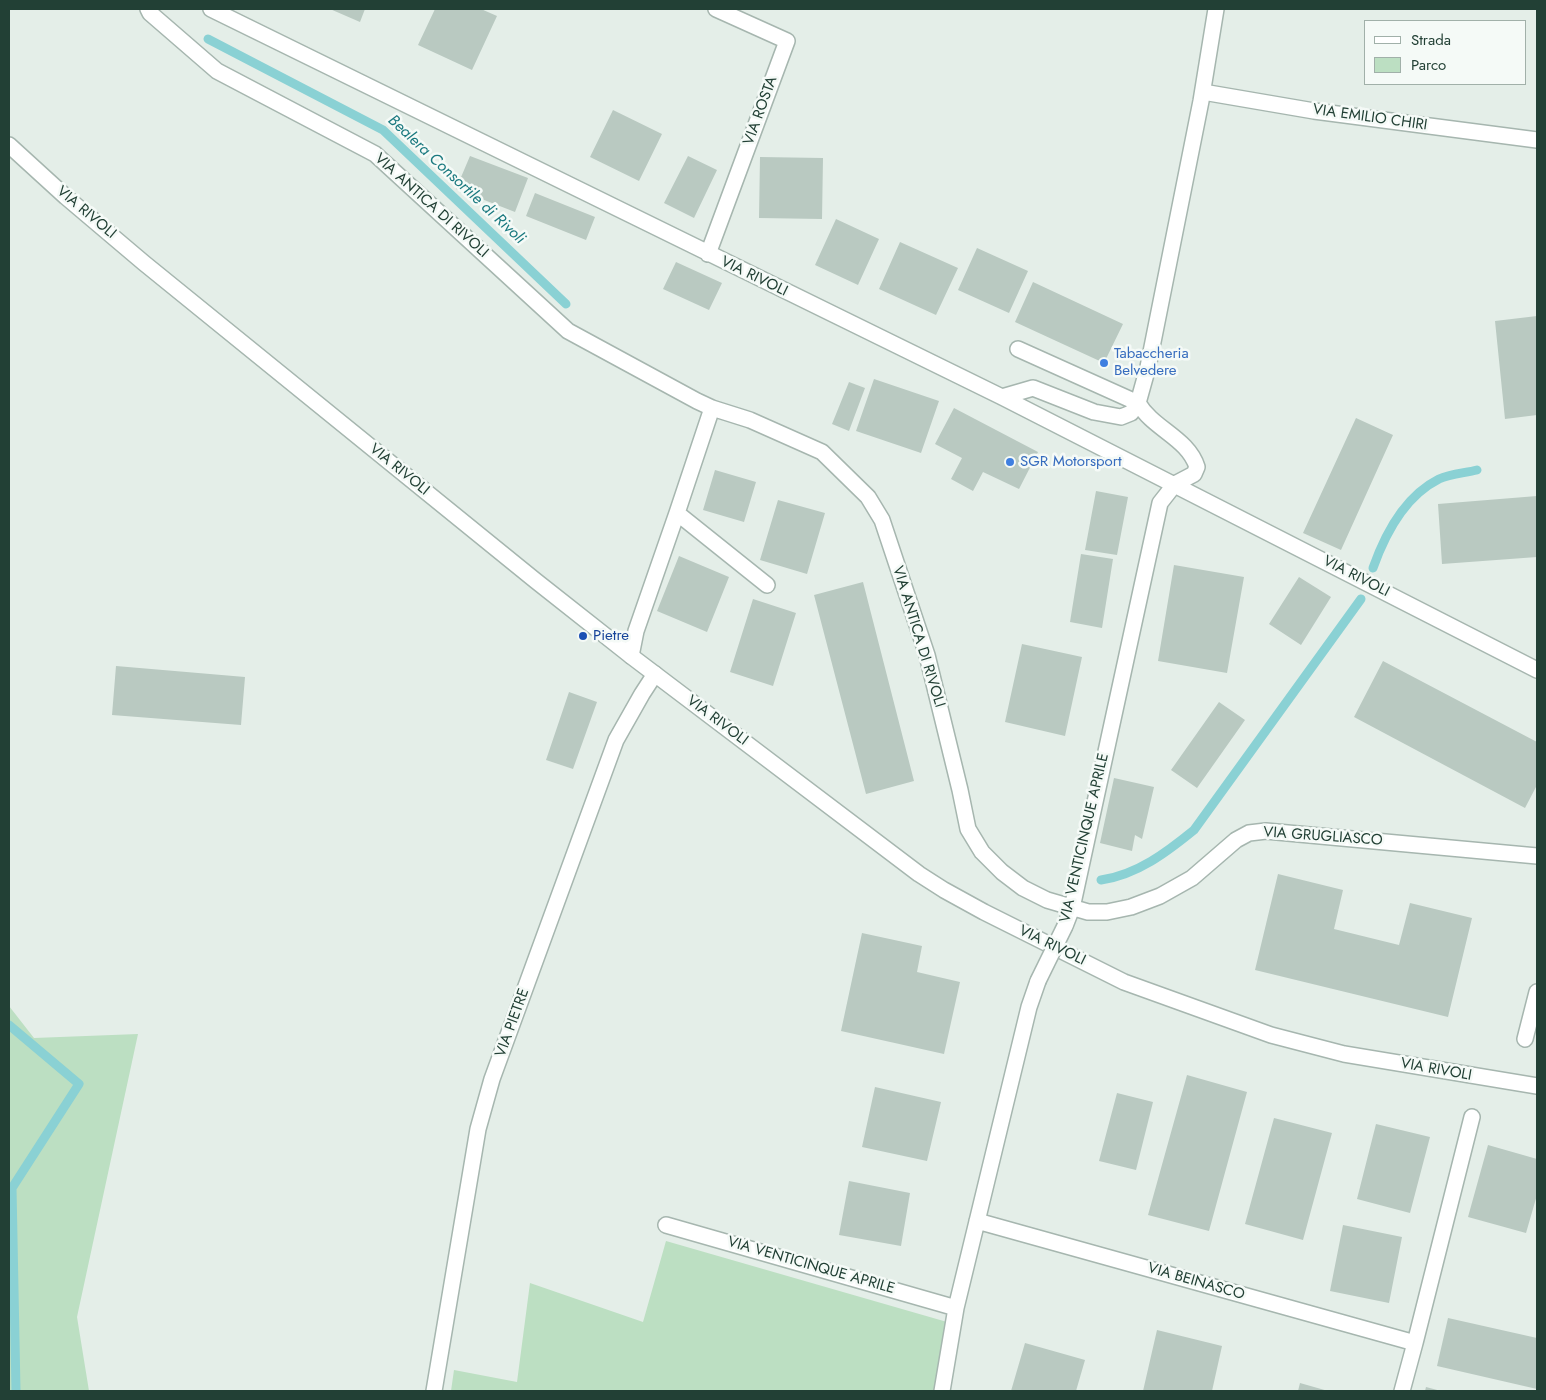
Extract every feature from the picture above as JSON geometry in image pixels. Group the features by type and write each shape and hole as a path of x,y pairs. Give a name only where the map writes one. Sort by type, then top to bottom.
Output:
{"street":[{"name":"VIA ANTICA DI RIVOLI","path":"148,9 150,13 217,70 374,154 568,331 712,408 750,420 822,452 868,497 882,520 927,655 968,829 982,852 1002,872 1023,888 1047,900 1072,908"},
{"name":"VIA RIVOLI","path":"211,9 1002,397 1537,670"},
{"name":"VIA ROSTA","path":"708,254 787,41 716,9"},
{"path":"1002,397 1034,388 1094,412 1120,417 1131,413 1138,403 1148,367 1203,92 1216,9"},
{"name":"VIA EMILIO CHIRI","path":"1203,92 1314,111 1537,140"},
{"name":"VIA RIVOLI","path":"9,145 66,197 144,263 536,581 631,656 911,868 944,890 1124,982 1271,1036 1344,1054 1537,1086"},
{"path":"1018,349 1138,403 1149,418 1178,440 1195,458 1198,467 1194,474 1175,484"},
{"path":"631,656 636,631 712,408"},
{"name":"VIA VENTICINQUE APRILE","path":"942,1391 956,1308 1030,1007 1038,981 1072,908 1160,503 1175,484"},
{"path":"677,513 767,585"},
{"name":"VIA PIETRE","path":"434,1391 478,1129 492,1079 616,740 655,674"},
{"name":"VIA GRUGLIASCO","path":"1072,908 1088,912 1107,912 1131,907 1160,896 1192,878 1236,840 1249,833 1266,831 1537,856"},
{"path":"1525,1039 1537,992"},
{"path":"1402,1391 1472,1118"},
{"name":"VIA BEINASCO","path":"977,1221 1415,1343"},
{"name":"VIA VENTICINQUE APRILE","path":"666,1225 956,1308"}],"green space":[{"path":"9,1006 34,1038 138,1034 77,1317 89,1391 9,1391"},
{"path":"666,1241 954,1324 942,1391 451,1391 454,1370 517,1382 530,1283 643,1322"}],"building":[{"path":"330,9 365,9 360,22"},
{"path":"435,9 481,9 497,16 472,70 418,45"},
{"path":"613,110 662,134 639,181 590,157"},
{"path":"470,156 528,178 515,212 456,189"},
{"path":"688,156 717,170 694,218 664,203"},
{"path":"760,157 823,158 822,219 759,218"},
{"path":"535,193 595,217 586,240 526,216"},
{"path":"836,219 879,239 858,285 815,265"},
{"path":"900,242 958,268 936,315 879,289"},
{"path":"977,248 1028,271 1009,313 958,290"},
{"path":"676,262 722,283 709,310 663,289"},
{"path":"1033,282 1123,324 1104,363 1015,322"},
{"path":"1537,316 1537,415 1505,419 1495,321"},
{"path":"874,379 939,401 921,453 856,431"},
{"path":"849,382 865,388 849,431 832,424"},
{"path":"954,408 1038,452 1019,489 983,472 973,491 951,479 962,458 935,444"},
{"path":"1356,418 1393,435 1341,550 1303,533"},
{"path":"715,470 756,482 744,522 703,510"},
{"path":"1096,491 1128,497 1117,555 1085,550"},
{"path":"1537,496 1537,557 1442,564 1438,504"},
{"path":"778,500 825,513 807,574 760,560"},
{"path":"1081,554 1113,559 1102,628 1070,622"},
{"path":"679,556 729,577 707,632 657,611"},
{"path":"1174,565 1244,577 1227,673 1158,661"},
{"path":"1299,577 1331,597 1301,645 1269,624"},
{"path":"863,582 914,781 866,794 814,595"},
{"path":"753,599 796,613 773,686 730,672"},
{"path":"1022,644 1082,657 1065,736 1005,722"},
{"path":"1383,661 1537,742 1537,785 1525,808 1354,717"},
{"path":"116,666 245,677 241,725 112,715"},
{"path":"569,692 597,702 573,769 546,760"},
{"path":"1219,702 1245,720 1197,788 1171,770"},
{"path":"1114,778 1154,787 1142,839 1135,835 1132,851 1100,843"},
{"path":"1278,874 1343,890 1334,929 1399,945 1410,903 1472,918 1448,1017 1255,970"},
{"path":"862,933 922,946 917,972 960,982 944,1054 841,1031"},
{"path":"1187,1075 1247,1092 1209,1231 1148,1215"},
{"path":"875,1087 941,1102 927,1161 862,1147"},
{"path":"1117,1093 1153,1102 1136,1170 1099,1161"},
{"path":"1274,1118 1332,1133 1303,1240 1245,1224"},
{"path":"1376,1124 1430,1137 1410,1213 1357,1199"},
{"path":"1488,1145 1537,1159 1537,1195 1526,1233 1468,1217"},
{"path":"849,1181 910,1193 901,1246 839,1235"},
{"path":"1343,1225 1402,1237 1389,1303 1330,1291"},
{"path":"1448,1318 1537,1338 1537,1389 1437,1366"},
{"path":"1157,1330 1222,1346 1212,1391 1143,1391"},
{"path":"1025,1343 1085,1360 1076,1391 1011,1391"},
{"path":"1300,1383 1328,1391 1298,1391"},
{"path":"1426,1387 1441,1391 1425,1391"}],"waterway":[{"name":"Bealera Consortile di Rivoli","path":"208,39 383,130 566,304"},
{"path":"1373,568 1390,529 1416,495 1439,479 1477,470"},
{"path":"1101,880 1139,868 1162,854 1194,830 1361,599"},
{"name":"Bealera Consortile di Rivoli","path":"9,1025 79,1084 12,1188 16,1391"}],"place":[{"name":"Tabaccheria Belvedere","path":"1104,363"},
{"name":"SGR Motorsport","path":"1010,462"},
{"name":"Pietre","path":"583,636"}]}
